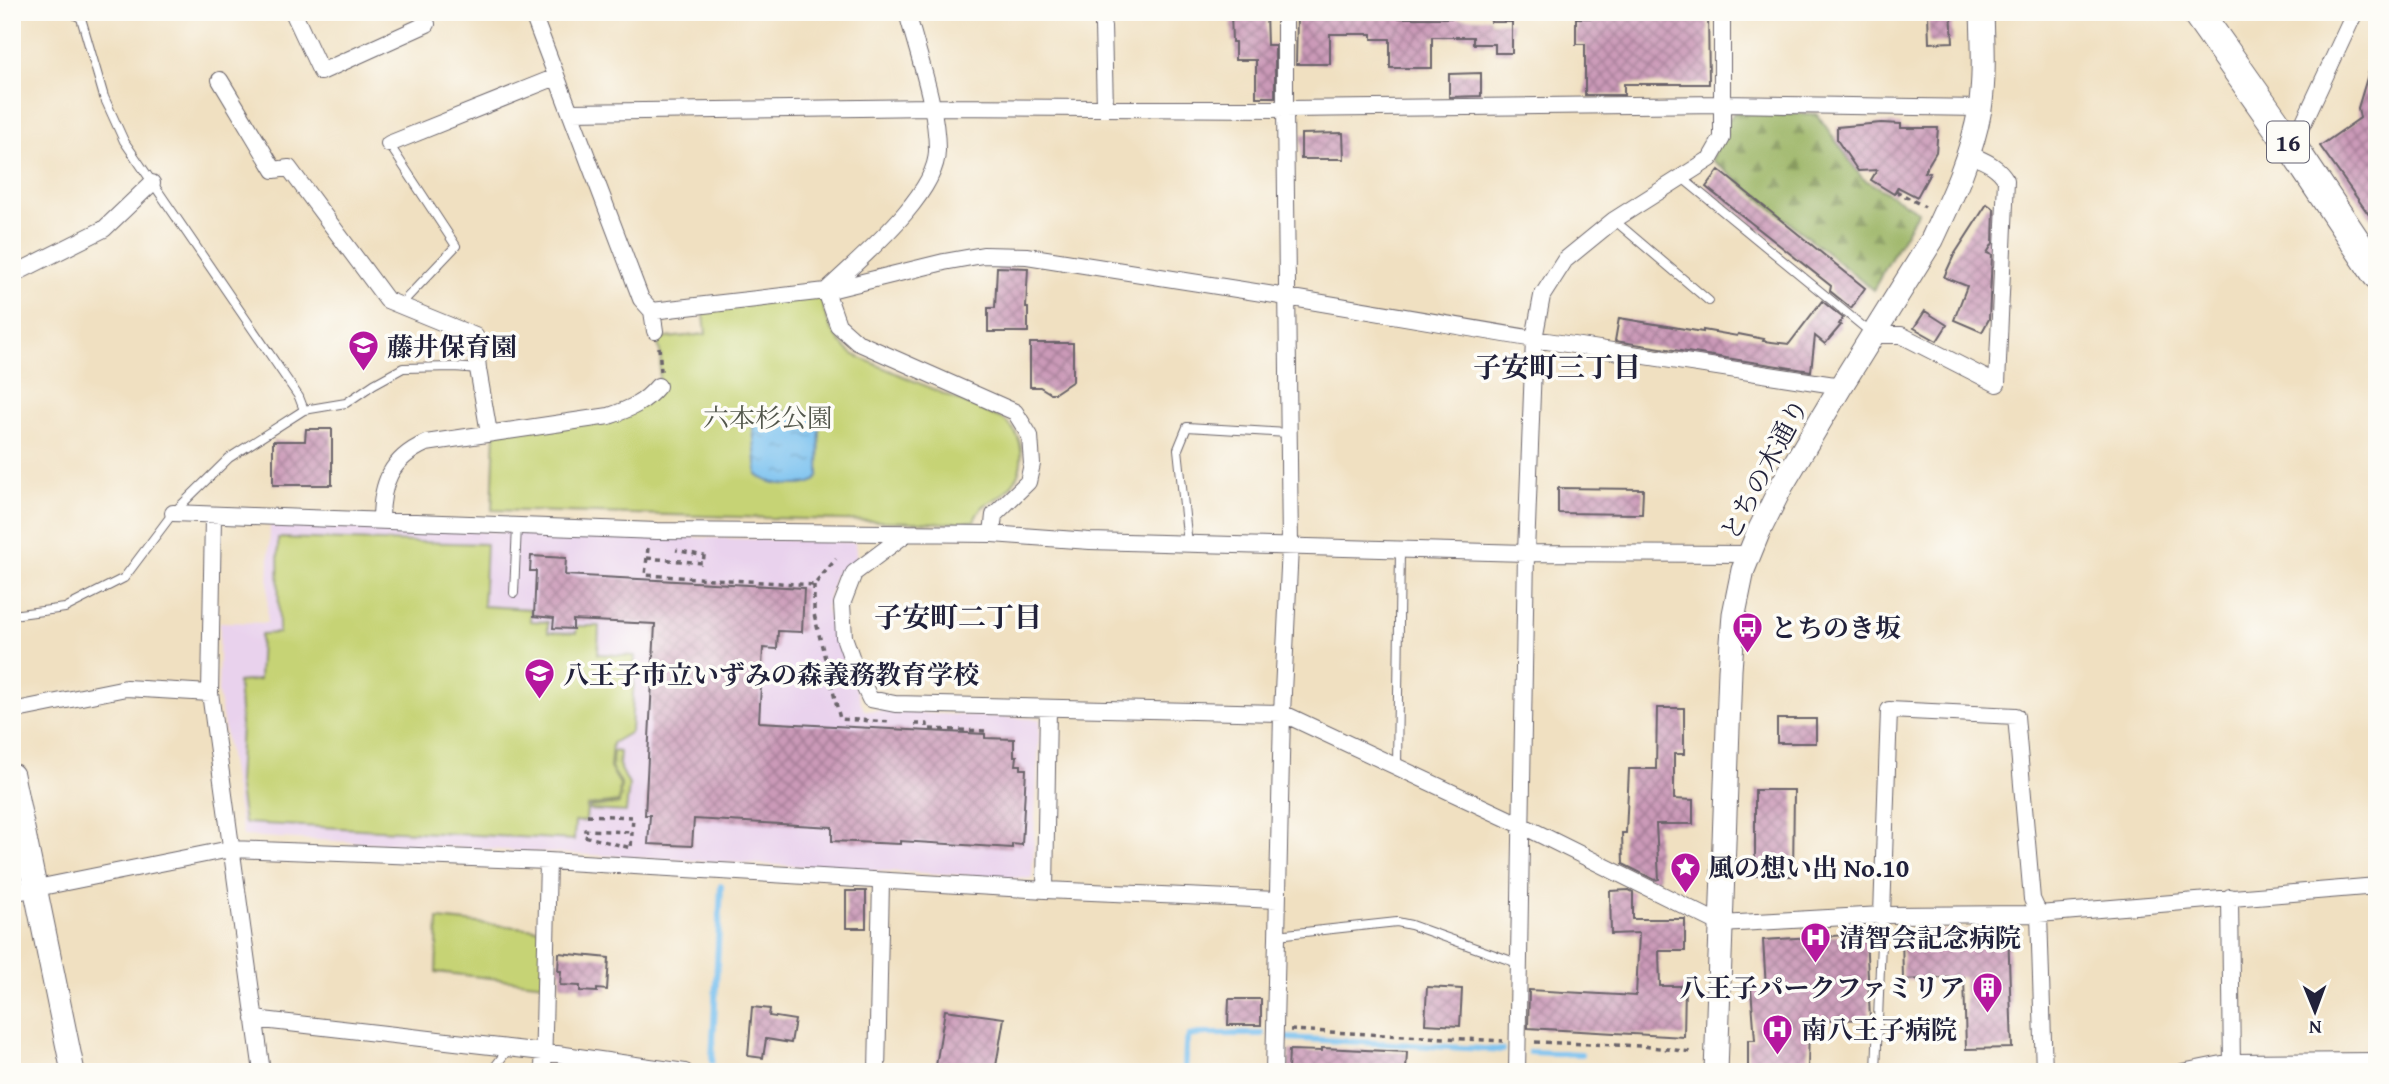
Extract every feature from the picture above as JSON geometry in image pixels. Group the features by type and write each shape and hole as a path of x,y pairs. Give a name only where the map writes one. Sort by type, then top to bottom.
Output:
{"highway":[{"name":"16","path":"2197,12 2377,274"}],"street":[{"path":"293,12 321,72 427,24 422,12"},
{"path":"532,12 641,299 652,312 655,331"},
{"path":"826,291 909,210 929,181 938,152 931,107 907,12"},
{"path":"1274,1072 1276,900 1290,547 1285,12"},
{"path":"1517,1072 1526,553 1534,339 1542,296 1565,260 1614,220 1710,159 1722,138 1722,12"},
{"name":"とちの木通り","path":"1716,1072 1730,670 1734,614 1744,570 1782,485 1932,240 1969,154 1980,108 1983,72 1982,12"},
{"path":"2292,147 2354,12"},
{"path":"1103,26 1105,108"},
{"path":"389,144 556,77"},
{"path":"220,80 274,170 289,168 387,300 475,336 489,433"},
{"path":"570,112 931,107 1285,109 1722,104 1980,108"},
{"path":"1874,335 1901,335 1997,384 2006,180 2001,171 1993,165 1969,154"},
{"path":"12,275 104,229 152,183"},
{"path":"652,312 826,291 983,255 1027,256 1841,386"},
{"path":"826,291 838,325 857,342 1015,412 1030,436 1032,464 1028,482 994,514 992,534"},
{"path":"382,522 381,502 394,464 410,450 426,443 610,416 640,404 658,386"},
{"path":"173,513 657,531 992,534 1090,541 1400,550 1749,554"},
{"path":"213,516 210,693 262,1072"},
{"path":"907,533 854,573 842,604 844,637 870,699 895,704 1282,713 1521,825 1721,924 1882,915 2039,914 2377,886"},
{"path":"12,711 126,688 210,693"},
{"path":"1045,890 1048,708"},
{"path":"1882,915 1889,710 2016,716 2032,899 2039,914 2043,1072"},
{"path":"12,775 72,1072"},
{"path":"12,893 230,849 548,861 1045,890 1276,900"},
{"path":"542,1072 548,861"},
{"path":"877,1072 881,881"},
{"path":"2230,897 2232,1067"},
{"path":"254,1019 543,1052 683,1072"},
{"path":"2182,1072 2377,1060"}],"lane":[{"path":"69,12 81,18 103,97 124,141 299,397 304,410"},
{"path":"389,144 456,246 400,305"},
{"path":"1681,177 1874,335"},
{"path":"1614,220 1709,301"},
{"path":"12,615 65,607 124,578 173,513 229,458 304,410 346,403 403,369 478,369"},
{"path":"1188,544 1178,449 1187,427 1288,433"},
{"path":"514,593 517,526"},
{"path":"1397,766 1400,550"},
{"path":"1876,1072 1882,915"},
{"path":"1277,935 1397,922 1520,964"},
{"path":"491,1072 509,1048"}],"path":[{"path":"1896,191 1925,207"},
{"path":"655,331 661,357 658,386"},
{"path":"659,547 648,544 645,575 814,585 836,559"},
{"path":"647,558 704,563 704,556 670,549"},
{"path":"587,815 633,817 631,848 584,836 585,830 632,832"},
{"path":"1274,1030 1642,1046 1692,1052"}],"shaded area":[{"name":"八王子市立いずみの森義務教育学校","path":"270,525 855,542 857,561 835,575 826,609 864,710 1040,719 1032,879 243,836 218,692 220,622 267,623"}],"green space":[{"path":"1735,112 1817,114 1862,178 1918,211 1873,290 1712,160 1725,124"},
{"name":"六本杉公園","path":"821,292 830,327 840,342 854,355 1004,420 1012,427 1020,445 1017,475 1005,492 981,509 974,521 946,523 492,510 495,432 609,416 658,386 661,357 657,339 706,334 703,305"},
{"path":"278,538 486,544 483,606 531,609 530,621 548,622 548,632 576,633 577,626 599,626 598,654 635,656 631,732 612,743 610,768 620,784 619,802 587,806 586,821 575,822 574,840 244,823 238,782 241,725 238,682 259,680 261,634 279,633"},
{"path":"613,751 620,752 619,765 629,785 626,812 589,810 590,807 619,804 621,783 611,768"},
{"path":"438,919 546,930 545,984 436,972"}],"water":[{"path":"772,412 802,412 820,421 819,475 815,481 801,485 784,485 757,474 753,428 755,419"}],"building":[{"path":"1231,12 1266,12 1267,45 1275,45 1275,97 1256,97 1256,60 1235,60"},
{"path":"1346,12 1361,12 1361,18 1490,18 1491,22 1512,22 1512,53 1495,53 1495,44 1473,44 1473,37 1432,37 1432,68 1390,68 1390,39 1372,39 1372,34 1330,34 1330,64 1296,64 1297,15 1346,15"},
{"path":"1655,12 1708,12 1709,84 1624,84 1624,95 1585,95 1585,44 1576,44 1576,18 1655,18"},
{"path":"1951,12 1953,42 1929,43 1928,13"},
{"path":"2373,58 2377,59 2377,226 2320,146 2360,118 2358,108"},
{"path":"1481,73 1481,96 1449,97 1449,74"},
{"path":"1901,124 1901,128 1938,128 1936,152 1924,172 1930,173 1917,197 1898,187 1894,194 1871,180 1877,170 1858,171 1837,140 1837,127"},
{"path":"1343,133 1344,159 1301,159 1301,134"},
{"path":"1719,170 1865,288 1851,308 1830,291 1831,286 1706,187"},
{"path":"1987,204 1994,209 1993,243 1987,253 1992,255 1989,319 1982,332 1954,320 1967,286 1944,277 1954,255"},
{"path":"997,267 1028,268 1028,332 988,332 988,308 995,308"},
{"path":"1822,301 1843,318 1839,324 1841,325 1825,344 1815,336 1811,371 1615,341 1619,318 1703,332 1738,334 1789,344"},
{"path":"1925,311 1947,325 1937,341 1914,328"},
{"path":"1030,343 1073,343 1073,381 1055,393 1040,387 1030,387"},
{"path":"306,429 332,429 332,485 273,485 273,441 305,441"},
{"path":"1558,488 1643,489 1642,514 1558,513"},
{"path":"531,556 566,558 565,575 804,588 802,632 778,631 777,649 763,648 759,722 985,734 985,738 1014,739 1016,765 1026,769 1022,845 1012,844 1012,848 900,841 900,844 832,841 832,827 694,819 692,846 648,844 650,815 645,815 655,624 573,620 573,629 553,628 554,618 534,616 536,571 530,571"},
{"path":"1657,708 1684,708 1684,754 1674,754 1674,799 1693,800 1693,824 1656,824 1659,879 1655,880 1623,864 1622,833 1626,833 1629,769 1656,769"},
{"path":"1777,719 1816,719 1816,743 1777,743"},
{"path":"1755,790 1794,790 1793,876 1755,876"},
{"path":"846,891 866,891 866,928 846,928"},
{"path":"1610,891 1633,892 1633,919 1685,919 1685,951 1659,951 1660,986 1685,986 1684,1037 1528,1028 1529,990 1636,996 1639,933 1611,934"},
{"name":"八王子パークファミリア","path":"2008,929 2012,1048 1966,1049 1964,977 1903,980 1902,932"},
{"name":"清智会記念病院","path":"1866,934 1870,1019 1809,1021 1808,1072 1748,1072 1748,1040 1755,1040 1751,988 1766,988 1763,940"},
{"path":"559,953 609,958 607,990 580,991 580,986 560,985"},
{"path":"1427,987 1462,989 1460,1026 1425,1024"},
{"path":"1229,999 1261,999 1261,1025 1228,1025"},
{"path":"752,1007 770,1009 769,1016 795,1020 791,1043 766,1039 763,1058 748,1056"},
{"path":"945,1010 1004,1018 995,1072 935,1072"},
{"path":"1322,1048 1407,1052 1406,1070 1340,1067 1340,1072 1288,1072 1289,1050 1322,1051"}],"waterway":[{"path":"712,1061 721,886"},
{"path":"1185,1072 1189,1036 1262,1034"},
{"path":"1287,1038 1502,1050"},
{"path":"1530,1052 1581,1054"}],"place":[{"name":"藤井保育園","path":"364,373"},
{"name":"とちのき坂","path":"1748,654"},
{"name":"八王子市立いずみの森義務教育学校","path":"540,701"},
{"name":"風の想い出 No.10","path":"1685,894"},
{"name":"清智会記念病院","path":"1816,964"},
{"name":"八王子パークファミリア","path":"1988,1014"},
{"name":"南八王子病院","path":"1778,1056"}],"district":[{"name":"子安町三丁目","path":"1557,366"},
{"name":"子安町二丁目","path":"958,616"}]}
